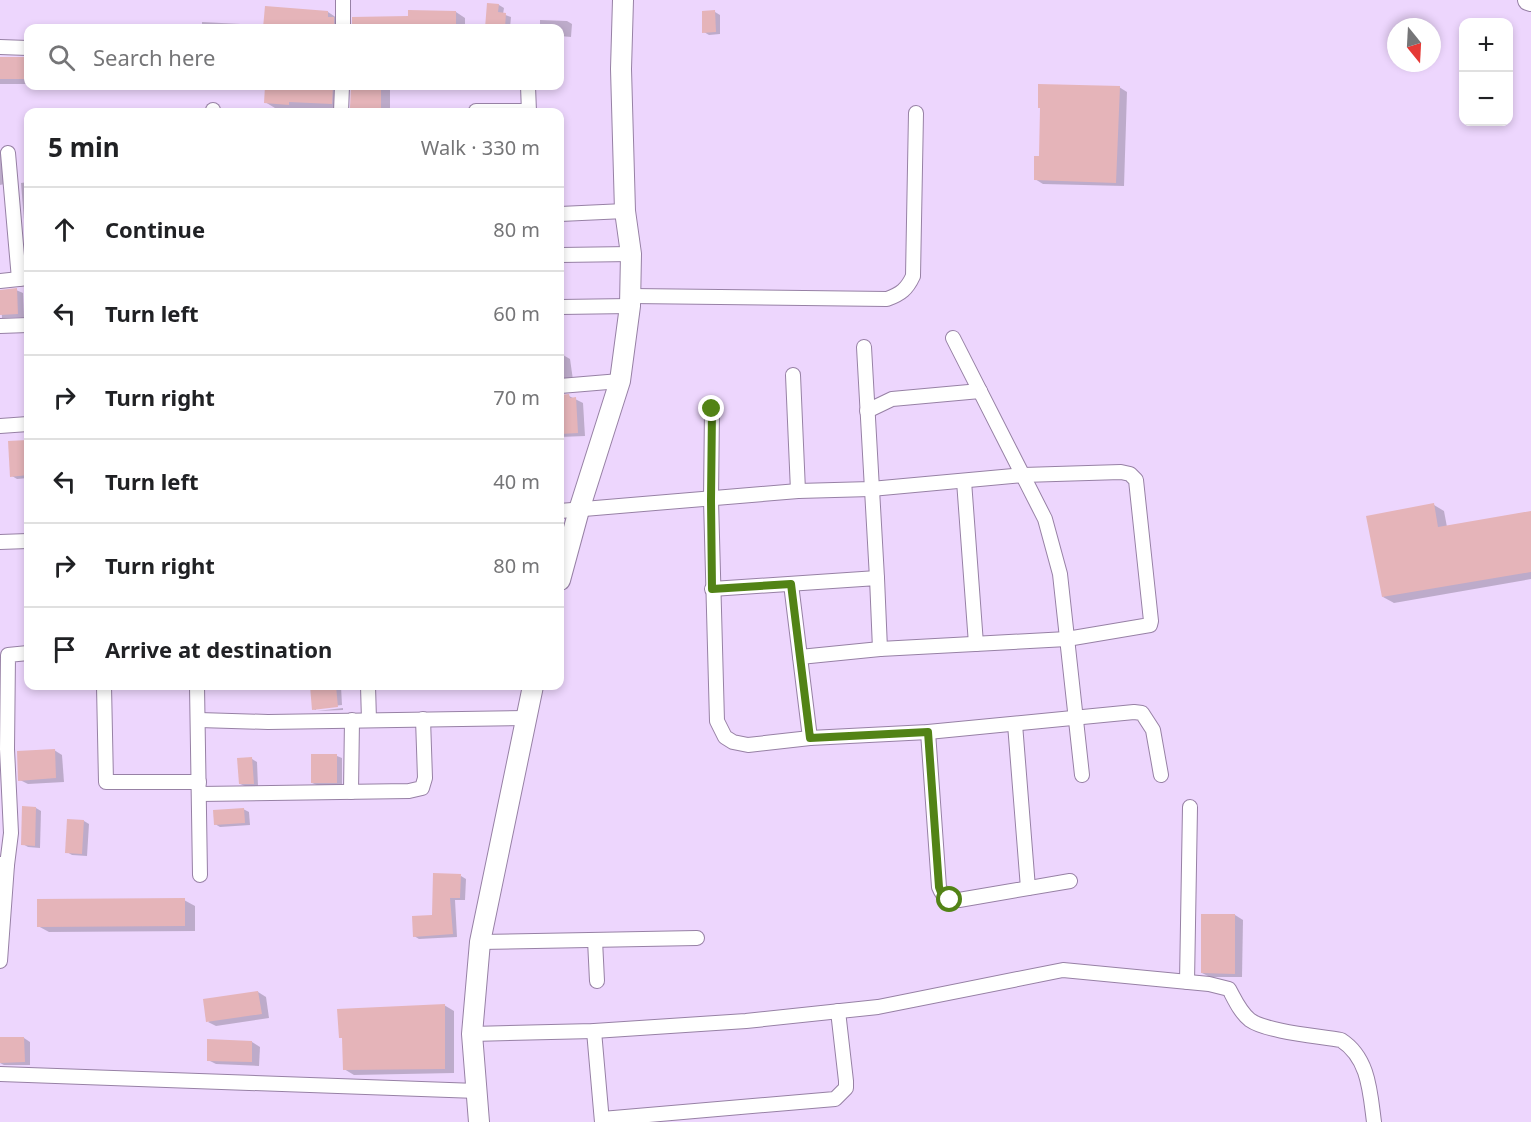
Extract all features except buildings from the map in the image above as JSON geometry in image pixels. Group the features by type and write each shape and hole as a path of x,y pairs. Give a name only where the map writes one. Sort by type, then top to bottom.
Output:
{"street":[{"path":"343,0 343,24"},
{"path":"564,549 569,511 620,381 631,301 631,254 624,211 621,69 623,0"},
{"path":"0,47 24,48"},
{"path":"341,108 342,90"},
{"path":"528,90 529,108"},
{"path":"564,307 631,301 887,299 898,295 908,287 913,276 916,113"},
{"path":"0,281 24,278 8,153"},
{"path":"564,214 624,211"},
{"path":"564,255 631,254"},
{"path":"0,326 24,324"},
{"path":"953,338 1045,519 1060,574 1082,774"},
{"path":"864,347 880,649"},
{"path":"793,375 798,491"},
{"path":"564,386 620,381"},
{"path":"867,411 892,399 980,391"},
{"path":"712,409 712,589 717,721 725,737 733,742 747,745 810,738 928,732 1134,712 1142,713 1153,730 1161,775"},
{"path":"0,426 24,424"},
{"path":"569,511 798,491 871,489 1023,475 1121,472 1131,474 1136,480 1150,625 1067,639 880,649 800,657"},
{"path":"964,481 976,644"},
{"path":"0,542 24,541"},
{"path":"712,589 877,578"},
{"path":"791,584 810,738"},
{"path":"0,961 4,864 11,833 4,655 24,653"},
{"path":"104,690 106,782 199,788 409,792 422,788 425,778 423,719"},
{"path":"197,690 200,875"},
{"path":"368,690 369,720"},
{"path":"479,1122 472,1034 480,942 532,690"},
{"path":"199,720 268,722 526,718"},
{"path":"351,792 352,720"},
{"path":"1015,724 1028,888"},
{"path":"928,732 939,887 942,895 950,900 959,900 1070,881"},
{"path":"1187,982 1190,807"},
{"path":"480,942 697,938"},
{"path":"595,940 597,981"},
{"path":"472,1034 594,1031 746,1021 878,1007 1063,970 1209,984 1229,989 1244,1015 1252,1021 1266,1027 1341,1040 1352,1047 1365,1073 1374,1122"},
{"path":"594,1031 602,1120 835,1099 846,1088 838,1011"},
{"path":"0,1074 477,1091"}],"route":[{"path":"712,409 712,589 791,584 810,738 928,732 939,887 942,895 950,900"}]}
